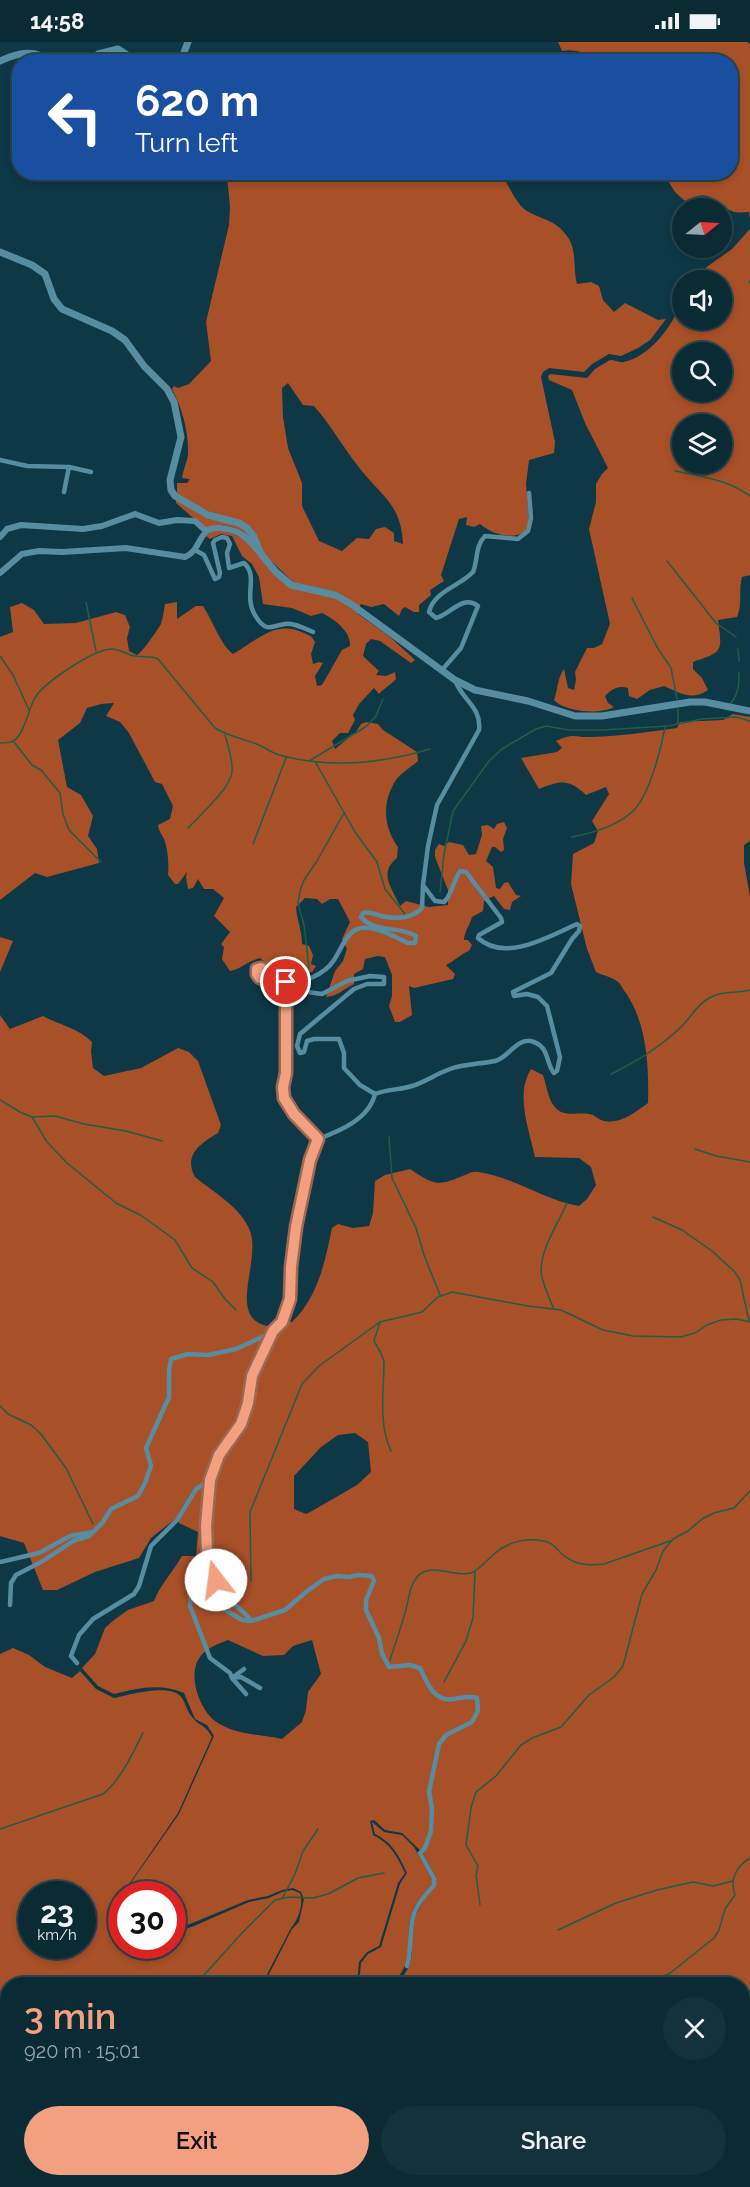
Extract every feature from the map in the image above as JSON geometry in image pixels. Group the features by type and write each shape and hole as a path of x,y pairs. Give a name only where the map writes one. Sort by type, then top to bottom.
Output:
{"main road":[{"path":"98,54 118,49 126,54"},
{"path":"16,54 38,54"},
{"path":"0,252 32,265 45,274 54,298 62,309 112,331 125,340 144,366 168,389 174,402 181,437 170,480 171,490 175,496 208,515 239,523 247,528 254,537 261,554 291,585 335,595 351,604 455,680 475,690 528,701 575,716 603,716 690,702 705,702 750,711"}],"street":[{"path":"0,460 27,466 69,467 91,472"},
{"path":"64,492 69,467"},
{"path":"442,670 461,648 478,606 476,603 459,604 436,618 429,612 430,608 437,598 473,572 480,541 485,536 518,538 528,531 531,524 529,493"},
{"path":"0,537 8,529 21,525 83,529 102,526 135,514 159,522 195,521 206,531"},
{"path":"0,573 22,554 39,551 126,548 185,557 195,550 206,531 213,528 238,531 248,538 261,554"},
{"path":"195,550 204,555 215,579 220,573 213,543 222,537 227,538 230,544 227,553 229,568 244,563 252,575 249,599 259,621 273,628 284,623 313,632"},
{"path":"423,885 435,901 444,902 448,898 453,880 460,871 466,872 501,918 502,922 479,935 478,938 489,945 515,948 528,946 577,924 580,926 551,973 513,992 514,996 527,994 538,997 547,1006 560,1057 557,1071 554,1073 550,1069 549,1058 545,1050 531,1041 522,1042 496,1061 451,1069 417,1085 375,1094 360,1085 344,1068 344,1053 339,1039 308,1041 304,1052 300,1053 297,1046 300,1034 354,989 367,984 384,984 384,978 362,977 347,981 322,994 307,992 260,978 257,974 257,969 261,968 286,982 320,974 333,962 344,942 355,930 365,928 408,943 415,943 416,936 406,930 381,927 365,922 361,917 363,913 370,912 387,917 410,916 422,908 423,885 437,805 479,730 480,722 477,711 458,690 455,680"},
{"path":"266,979 281,993 286,1003 284,1098 294,1114 318,1139"},
{"path":"10,1605 11,1583 16,1575 43,1562 73,1541 89,1536 103,1522 111,1509 138,1496 146,1483 151,1466 146,1448 169,1397 168,1371 171,1359 188,1354 208,1355 236,1349 273,1331 282,1322 290,1299 296,1227 310,1160 318,1139 349,1126 366,1109 375,1094"},
{"path":"251,1621 239,1606 221,1592 207,1549 206,1526 210,1480 219,1455 241,1424 248,1403 252,1376 273,1331"},
{"path":"77,1663 71,1656 78,1635 93,1619 134,1594 139,1586 151,1546 177,1520 196,1489 210,1480"},
{"path":"0,1562 39,1553 70,1536 93,1532"},
{"path":"246,1694 230,1673 210,1658 190,1606 191,1597 199,1594 242,1620 251,1621 285,1610 324,1579 357,1575 372,1576 374,1581 366,1600 366,1610 389,1667 410,1665 420,1668 435,1695 442,1699 452,1700 469,1695 477,1698 478,1711 472,1722 446,1736 439,1744 429,1792 432,1808 431,1831 425,1848 420,1853 434,1878 435,1885 424,1896 413,1915 410,1934 411,1953 407,1966"},
{"path":"232,1678 244,1670"},
{"path":"232,1678 241,1677 260,1688"}],"shaded area":[{"path":"558,42 747,42 750,44 750,218 749,212 732,211 732,198 701,196 682,198 667,180 738,180 738,54 591,54 572,50 562,51"},
{"path":"227,180 505,180 523,208 554,224 569,239 573,250 577,284 591,282 599,286 603,300 614,312 625,303 658,320 666,319 650,340 638,348 621,356 609,354 592,364 584,372 549,368 543,372 541,377 555,442 554,453 529,460 526,484 529,518 526,531 515,536 502,535 480,524 474,527 466,525 467,517 459,519 441,575 444,581 430,590 431,595 419,605 419,612 405,607 399,616 384,604 371,607 361,604 359,607 336,592 293,582 263,553 249,526 209,512 177,494 177,483 187,483 190,479 182,478 188,455 186,429 182,412 172,389 174,386 178,388 189,384 211,361 206,322 229,225","holes":["288,383 303,405 314,406 358,466 394,509 403,544 394,541 394,533 385,527 376,529 369,539 357,538 342,551 319,541 302,506 302,483 288,448 283,417 282,388"]},
{"path":"750,229 750,575 742,577 737,617 718,620 719,649 711,656 693,662 693,669 702,678 708,690 697,695 686,695 664,686 650,690 637,699 629,696 628,688 618,687 605,696 608,703 614,707 600,711 574,710 554,700 559,680 564,669 568,688 574,690 575,672 587,648 594,648 602,644 610,624 589,529 596,502 596,484 608,468 585,423 572,390 549,380 548,376 550,374 587,378 595,369 610,360 622,362 634,359 652,346 672,322 672,330 732,330 732,270 704,270 719,258 732,258 732,249"},
{"path":"176,499 246,529 256,546 246,535 234,528 220,525 206,529 176,503"},
{"path":"213,530 227,531 246,540 290,587 334,597 358,611 358,614 390,637 415,660 411,663 380,641 371,639 366,644 363,656 379,671 376,675 386,676 395,672 396,679 379,694 374,688 359,704 353,715 355,720 348,733 340,733 332,741 335,749 366,722 378,724 383,730 417,752 418,761 403,772 391,788 386,814 389,831 398,847 397,858 388,869 387,875 400,906 406,901 429,907 448,905 448,890 435,857 435,850 439,844 444,846 449,842 463,845 469,855 476,854 482,835 481,826 488,825 494,829 497,824 504,822 507,828 503,839 504,850 501,852 492,847 486,861 493,867 496,888 500,889 504,883 508,882 516,895 521,896 512,902 510,910 504,909 494,896 484,901 483,911 472,917 465,934 464,940 468,940 472,945 469,951 446,965 455,974 453,979 414,988 409,986 412,1015 400,1022 395,1022 389,1006 392,996 392,975 385,957 365,959 363,969 354,974 354,984 337,994 326,997 335,971 343,961 347,949 342,939 350,922 338,899 330,899 322,904 317,899 305,898 296,907 302,944 309,946 313,955 311,964 316,966 312,972 283,976 260,958 230,971 222,959 224,947 221,944 230,932 214,916 224,898 213,889 204,889 198,879 193,888 188,889 187,872 178,884 175,884 168,875 166,847 158,825 170,819 173,806 162,784 155,782 129,733 120,722 106,716 114,703 87,708 80,723 58,740 67,787 81,795 93,816 88,836 97,849 99,863 47,877 35,873 0,900 0,637 13,632 10,607 22,603 34,610 44,624 76,623 116,612 125,615 130,627 127,638 129,651 137,655 161,624 165,604 177,602 177,619 196,606 203,606 220,638 233,654 267,633 284,628 294,629 309,635 315,642 311,654 313,664 323,663 315,676 317,686 322,685 342,650 350,646 345,631 322,613 311,616 292,608 263,604 259,577 252,564 242,556 232,536 221,534 210,539 206,536"},
{"path":"733,714 750,717 750,841 744,845 744,863 750,896 750,1977 403,1977 409,1967 412,1954 415,1916 436,1877 422,1852 402,1833 385,1830 374,1820 370,1821 373,1835 393,1851 405,1873 398,1883 379,1946 367,1952 359,1962 358,1977 312,1975 312,1977 268,1977 292,1929 299,1922 304,1899 301,1892 293,1888 282,1890 268,1896 248,1900 186,1926 186,1881 132,1881 179,1814 214,1736 207,1725 195,1719 184,1693 158,1687 114,1694 98,1686 82,1668 95,1654 105,1628 128,1610 154,1601 182,1556 196,1556 198,1532 179,1523 178,1520 197,1490 212,1480 221,1456 243,1425 250,1403 253,1376 275,1333 284,1322 292,1322 308,1302 323,1266 332,1228 338,1224 353,1228 369,1226 373,1213 375,1181 385,1175 410,1169 431,1181 442,1183 476,1172 504,1179 554,1199 579,1206 587,1199 596,1185 591,1167 579,1158 535,1157 524,1101 526,1079 531,1069 543,1075 550,1099 561,1112 590,1114 601,1120 614,1121 626,1117 648,1103 647,1061 638,1018 633,1005 619,983 596,972 587,949 571,884 573,854 594,843 598,831 592,821 609,794 606,787 586,795 574,786 564,783 539,789 521,758 557,752 562,748 556,741 567,737 635,734 677,728 680,722 723,720","holes":["355,1433 368,1442 371,1472 357,1485 306,1514 294,1509 294,1476 321,1447 338,1435","228,1640 263,1656 284,1655 293,1646 312,1640 321,1674 308,1692 302,1722 282,1739 230,1729 209,1716 200,1700 195,1682 196,1664 206,1651"]},
{"path":"0,937 13,941 0,972"},
{"path":"0,1015 10,1029 43,1016 81,1033 92,1042 93,1068 104,1076 141,1068 178,1048 189,1052 198,1061 221,1125 218,1133 196,1151 191,1162 192,1169 195,1177 234,1208 246,1223 252,1244 247,1304 251,1316 260,1324 276,1327 271,1330 249,1375 246,1402 239,1423 217,1454 208,1479 194,1488 175,1519 151,1538 139,1558 95,1572 57,1590 43,1590 24,1543 0,1536"},
{"path":"13,1648 29,1655 45,1667 72,1678 80,1671 96,1689 114,1698 160,1690 177,1693 182,1698 191,1716 207,1729 212,1737 178,1813 131,1881 108,1881 108,1959 186,1959 186,1929 249,1902 292,1890 300,1893 300,1912 266,1977 0,1977 0,1654"},
{"path":"372,1822 384,1832 402,1835 414,1847 432,1878 432,1884 412,1912 409,1926 409,1949 398,1977 360,1977 361,1963 368,1954 381,1947 400,1884 407,1873 391,1846 375,1834"}],"waterway":[{"path":"690,474 723,482 750,496"},
{"path":"667,561 716,623 736,637"},
{"path":"632,598 657,647 671,668 677,699"},
{"path":"86,602 96,651"},
{"path":"0,743 11,742 17,738 36,696 50,682 84,659 113,649 138,657 158,659 215,728 279,755 317,762 355,763 392,758 430,749"},
{"path":"738,649 739,661"},
{"path":"0,656 13,675 29,710"},
{"path":"731,703 737,692 739,672"},
{"path":"309,761 367,726 376,716 383,699"},
{"path":"678,709 678,724"},
{"path":"440,892 444,854 453,811 489,761 502,749 536,729 546,726 569,730 602,730 668,726 702,719 736,717 750,721"},
{"path":"572,837 614,824 635,809 650,781 665,727"},
{"path":"188,828 220,794 230,779 232,763 225,735"},
{"path":"14,742 32,765 41,770 60,793 63,814 69,830 101,862"},
{"path":"253,844 286,758"},
{"path":"316,763 355,832 377,862 385,889 405,914"},
{"path":"309,967 304,925 298,903 300,891 304,880 344,813"},
{"path":"611,1074 664,1042 709,998 719,994 750,990"},
{"path":"0,1100 32,1117 55,1116 162,1141"},
{"path":"32,1117 47,1142 67,1163 116,1203 142,1216 175,1240 192,1268 213,1282 236,1310"},
{"path":"389,1137 392,1178 416,1228 440,1295"},
{"path":"695,1149 716,1156 750,1162"},
{"path":"553,1307 542,1279 542,1261 547,1244 567,1203"},
{"path":"653,1217 682,1230 712,1251 735,1272 740,1280 749,1321"},
{"path":"251,1581 250,1512 302,1384 319,1366 380,1322 422,1312 438,1297 452,1292 561,1310 603,1330 633,1336 681,1337 721,1320 737,1319 750,1322"},
{"path":"380,1322 374,1341 384,1361 383,1418 391,1451"},
{"path":"0,1406 8,1414 31,1425 41,1434 66,1468 93,1524"},
{"path":"480,1905 476,1875 478,1866 466,1845 471,1808 476,1792 496,1776 521,1745 532,1738 561,1727 589,1695 614,1677 623,1666 642,1594 656,1570 663,1551 673,1539 688,1531 702,1519 734,1508 750,1491"},
{"path":"390,1660 412,1586 423,1572 436,1570 471,1573 497,1551 509,1544 522,1541 549,1542 571,1560 592,1565 604,1564 670,1541"},
{"path":"444,1682 466,1641 473,1618 475,1572"},
{"path":"0,1829 103,1794 121,1774 143,1733"},
{"path":"283,1897 295,1874 303,1851 318,1829"},
{"path":"660,1977 669,1974 714,1938 719,1930 725,1909 735,1895 733,1889 735,1873 750,1858"},
{"path":"202,1977 275,1900 289,1897 313,1898 328,1894 358,1878 384,1873"},
{"path":"558,1930 616,1903 657,1890 693,1882 713,1886 733,1881"}],"route":[{"path":"216,1580 207,1549 206,1526 210,1480 219,1455 241,1424 258,1360 273,1331 278,1329 282,1322 290,1299 296,1227 310,1160 318,1139 294,1114 284,1098 285,1029 288,1012 281,993 266,979 260,978 257,969 261,968 286,982"}]}
